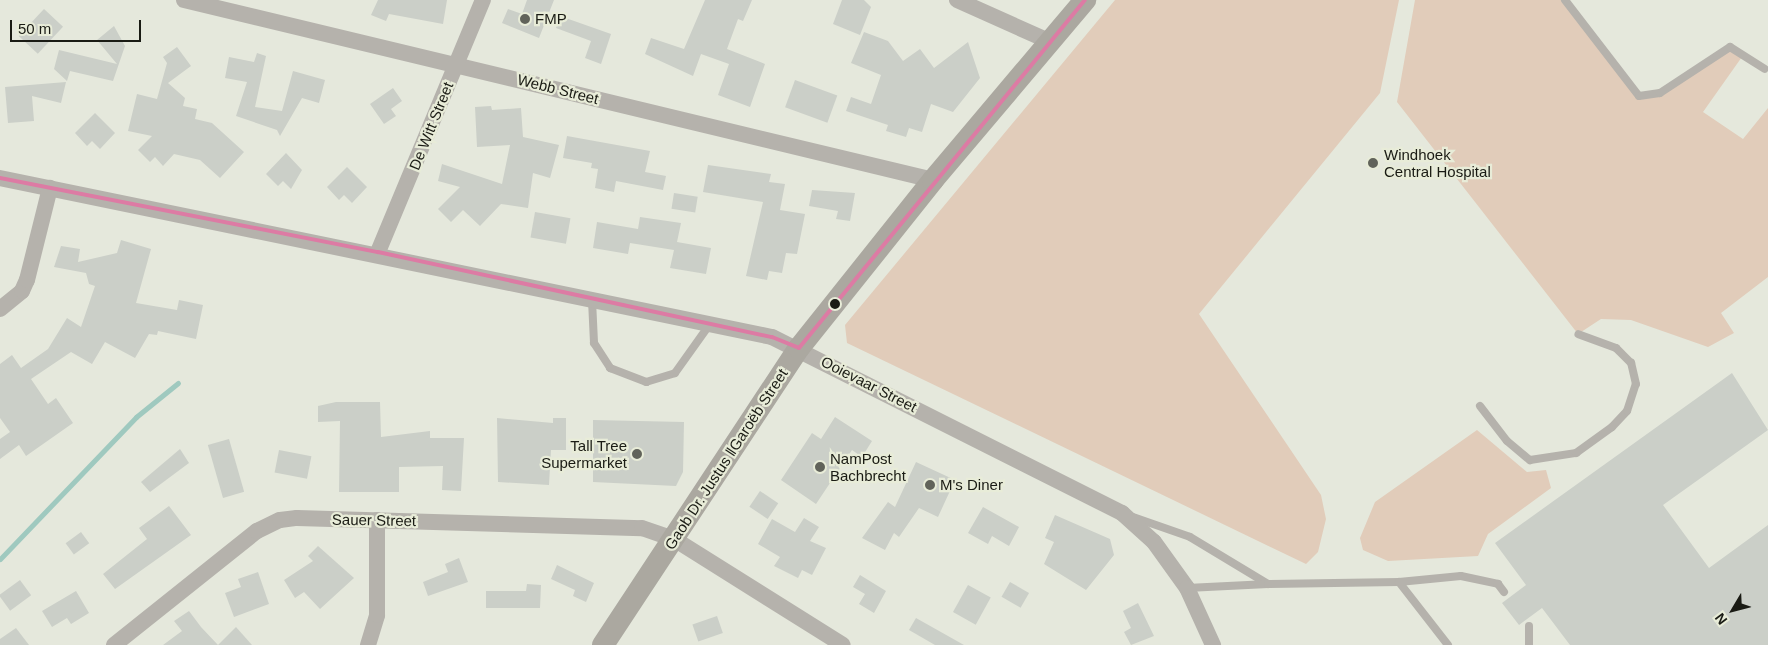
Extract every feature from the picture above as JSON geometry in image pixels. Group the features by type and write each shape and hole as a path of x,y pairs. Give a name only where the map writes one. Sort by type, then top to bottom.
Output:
{"street":[{"name":"Webb Street","path":"184,0 236,6 456,64 933,180"},
{"name":"De Witt Street","path":"378,252 483,0"},
{"path":"957,0 1051,42"},
{"name":"Gaob Dr. Justus ǁGaroëb Street","path":"603,645 799,348 933,180 1085,0"},
{"name":"Ooievaar Street","path":"0,178 378,252 592,300 772,337 799,348 1122,513 1154,542 1187,588 1213,645"},
{"path":"0,309 22,291 28,280 50,188"},
{"name":"Sauer Street","path":"114,645 266,526 297,518 622,526 674,539 843,645"},
{"path":"368,645 377,615 377,520"}],"lane":[{"path":"1565,0 1639,96 1660,93 1730,47 1765,69"},
{"path":"592,300 594,343 610,368 646,382 675,373 710,324"},
{"path":"1480,406 1530,460 1569,456 1605,432 1627,411 1636,384 1631,363 1616,348 1578,334"},
{"path":"1122,513 1190,537 1268,584"},
{"path":"1187,588 1268,584 1399,582 1460,576 1498,584 1504,592"},
{"path":"1399,582 1448,645"},
{"path":"1529,626 1529,645"}],"shaded area":[{"path":"1115,0 1399,0 1380,93 1199,314 1321,495 1326,519 1318,552 1306,564 847,343 845,325"},
{"path":"1415,0 1565,0 1629,88 1650,97 1730,47 1744,54 1703,112 1743,139 1768,108 1768,277 1721,313 1734,333 1708,347 1631,320 1601,319 1578,334 1397,102"},
{"path":"1477,430 1527,472 1546,470 1551,488 1488,534 1478,556 1388,561 1363,550 1360,538 1375,502"}],"building":[{"path":"378,0 447,0 443,24 389,14 386,21 371,15"},
{"name":"FMP","path":"527,0 554,0 539,38 502,23 508,9 522,14"},
{"path":"705,0 752,0 743,21 738,19 727,49 765,64 750,107 718,95 729,64 701,54 693,76 645,54 651,38 684,49"},
{"path":"842,0 864,0 871,7 860,35 833,24"},
{"path":"44,9 63,27 38,54 19,36"},
{"path":"560,16 611,34 601,64 585,58 591,41 556,28"},
{"path":"114,26 125,46 113,81 70,71 67,81 54,69 59,50 117,64 97,40"},
{"path":"864,32 888,41 903,61 920,49 934,68 968,42 980,78 953,112 931,104 922,132 909,128 906,137 886,131 888,125 846,111 851,97 871,104 881,75 851,63"},
{"path":"177,47 191,66 168,83 185,98 183,106 197,109 195,119 212,123 244,152 220,178 200,160 174,154 163,166 155,157 150,162 138,150 152,136 128,131 137,94 157,99 167,63 163,57"},
{"path":"257,53 266,56 255,107 282,111 293,71 325,80 319,103 302,98 280,136 277,130 236,116 247,82 225,78 229,57 254,62"},
{"path":"795,80 837,95 827,123 785,107"},
{"path":"66,82 61,103 32,96 34,121 8,123 5,87"},
{"path":"393,88 402,101 391,109 396,116 384,124 370,104"},
{"path":"491,106 492,110 521,108 523,137 559,145 550,178 533,173 528,208 501,204 480,226 463,210 451,222 438,209 460,187 438,181 442,164 502,184 510,145 477,147 475,107"},
{"path":"95,113 115,133 100,149 92,141 87,146 75,133"},
{"path":"567,136 650,151 645,172 666,176 663,190 616,181 614,192 595,188 598,169 591,168 592,163 563,158"},
{"path":"286,153 302,170 291,189 283,181 278,186 266,174"},
{"path":"708,165 771,174 769,182 785,184 780,210 805,214 797,254 786,253 782,273 769,271 767,280 746,276 763,202 703,192"},
{"path":"347,167 367,187 352,203 344,195 339,200 327,187"},
{"path":"812,190 855,193 850,221 836,219 838,211 809,206"},
{"path":"674,193 698,197 695,213 671,209"},
{"path":"535,212 570,218 566,244 530,238"},
{"path":"640,217 681,223 677,242 711,248 706,274 670,268 674,250 630,243 628,254 593,248 597,222 638,229"},
{"path":"121,240 151,249 136,303 177,310 179,300 203,305 196,339 158,331 157,335 149,334 135,358 105,342 92,364 71,352 31,379 48,404 56,398 73,423 26,456 19,445 0,459 0,439 10,432 0,418 0,364 12,355 21,368 48,349 67,318 81,327 95,286 89,284 86,273 54,267 61,246 80,249 78,262 117,253"},
{"path":"1732,373 1768,430 1663,505 1709,568 1768,525 1768,645 1570,645 1542,608 1519,625 1502,603 1526,585 1495,543"},
{"path":"336,402 380,402 381,437 430,431 430,438 464,438 461,491 442,490 443,466 399,467 399,492 339,492 340,421 318,422 318,406"},
{"path":"835,417 872,441 862,457 852,450 816,504 781,480 812,433 821,439"},
{"path":"497,418 553,423 553,418 566,418 566,450 551,450 549,485 498,482"},
{"path":"593,420 684,422 683,472 676,486 593,482"},
{"path":"229,439 244,492 223,498 208,445"},
{"path":"180,449 189,463 150,492 141,482"},
{"path":"279,450 311,456 307,479 275,473"},
{"path":"916,462 955,480 938,517 919,508 899,537 894,533 885,550 862,538 888,502 895,507"},
{"path":"760,491 778,503 768,519 749,507"},
{"path":"169,506 191,535 115,589 103,574 147,539 139,528"},
{"path":"983,507 1019,527 1009,546 992,536 988,544 968,533"},
{"path":"1055,515 1110,539 1114,555 1086,590 1044,564 1054,542 1045,538"},
{"path":"804,518 819,527 810,541 826,548 812,575 802,570 798,578 774,566 780,557 758,544 772,519 795,532"},
{"path":"81,532 89,543 74,554 66,543"},
{"path":"318,546 354,578 320,609 304,592 295,598 284,580 313,561 308,556"},
{"path":"459,558 468,582 428,596 423,582 448,572 445,564"},
{"path":"557,565 594,583 586,602 573,596 575,590 551,579"},
{"path":"258,572 269,604 234,617 225,593 241,587 238,579"},
{"path":"860,575 886,591 874,613 859,604 865,594 853,587"},
{"path":"20,580 31,595 10,611 0,595"},
{"path":"1010,582 1029,593 1021,608 1002,597"},
{"path":"527,584 541,585 540,608 486,608 486,591 526,591"},
{"path":"968,585 991,598 976,625 953,612"},
{"path":"76,591 89,613 71,624 67,618 52,627 42,611"},
{"path":"1138,603 1154,636 1131,645 1124,632 1131,628 1123,611"},
{"path":"189,611 218,645 163,645 182,631 174,621"},
{"path":"717,616 723,633 698,641 692,624"},
{"path":"916,618 964,645 935,645 909,630"},
{"path":"236,627 252,645 218,645"},
{"path":"16,628 29,645 0,645 0,639"}],"waterway":[{"path":"0,559 136,417 178,383"}],"transit line":[{"path":"799,348 1085,0"},
{"path":"0,178 378,252 772,337 799,348"}],"place":[{"name":"FMP","path":"525,19"},
{"name":"Windhoek Central Hospital","path":"1373,163"},
{"name":"Tall Tree Supermarket","path":"637,454"},
{"name":"NamPost Bachbrecht","path":"820,467"},
{"name":"M's Diner","path":"930,485"}]}
